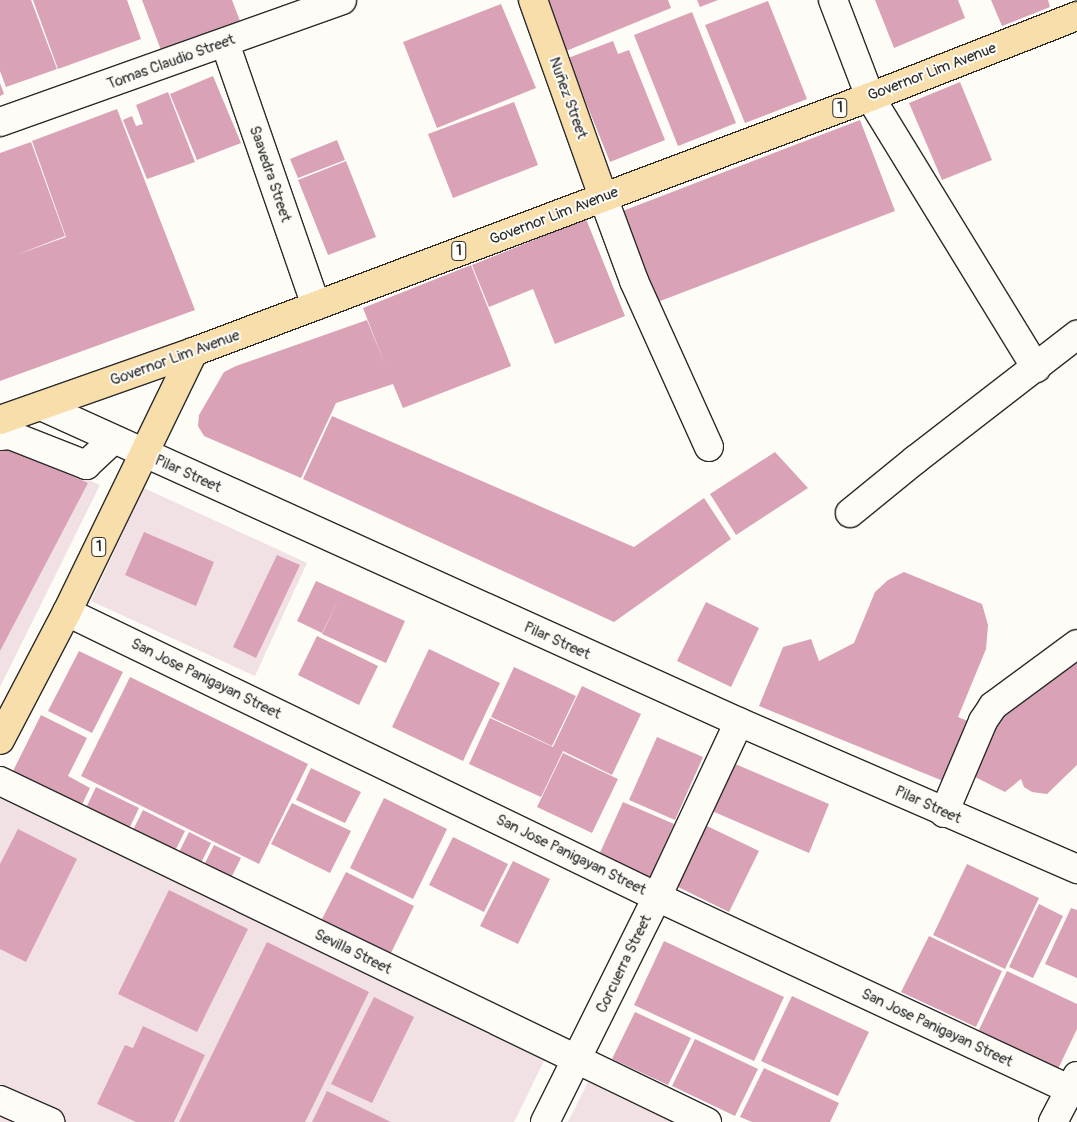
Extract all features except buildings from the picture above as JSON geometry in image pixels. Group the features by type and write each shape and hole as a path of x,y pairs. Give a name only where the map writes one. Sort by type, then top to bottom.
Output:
{"main road":[{"name":"Nuñez Street","path":"533,0 603,197"},
{"name":"Governor Lim Avenue","path":"0,420 193,352 316,306 1077,16"},
{"name":"1","path":"0,740 67,612 193,352"}],"street":[{"name":"Tomas Claudio Street","path":"0,122 225,42 277,11 342,0"},
{"path":"833,0 870,96 1036,368"},
{"name":"Saavedra Street","path":"225,42 316,306"},
{"path":"603,197 634,281 709,447"},
{"path":"850,514 915,460 1077,335"},
{"name":"Pilar Street","path":"41,406 944,813 1077,868"},
{"path":"0,436 10,435 86,465 113,440"},
{"name":"San Jose Panigayan Street","path":"67,612 657,897 1075,1086"},
{"path":"944,813 983,721 993,706 1077,644"},
{"name":"Corcuerra Street","path":"545,1122 657,897 740,722"},
{"name":"Sevilla Street","path":"0,781 707,1122"},
{"path":"1053,1122 1075,1086"},
{"path":"0,1100 50,1122"}],"shaded area":[{"path":"0,439 100,485 0,687"},
{"path":"144,488 307,563 255,676 91,601"},
{"path":"0,783 546,1057 514,1122 0,1122"},
{"path":"588,1082 672,1122 568,1122"}]}
